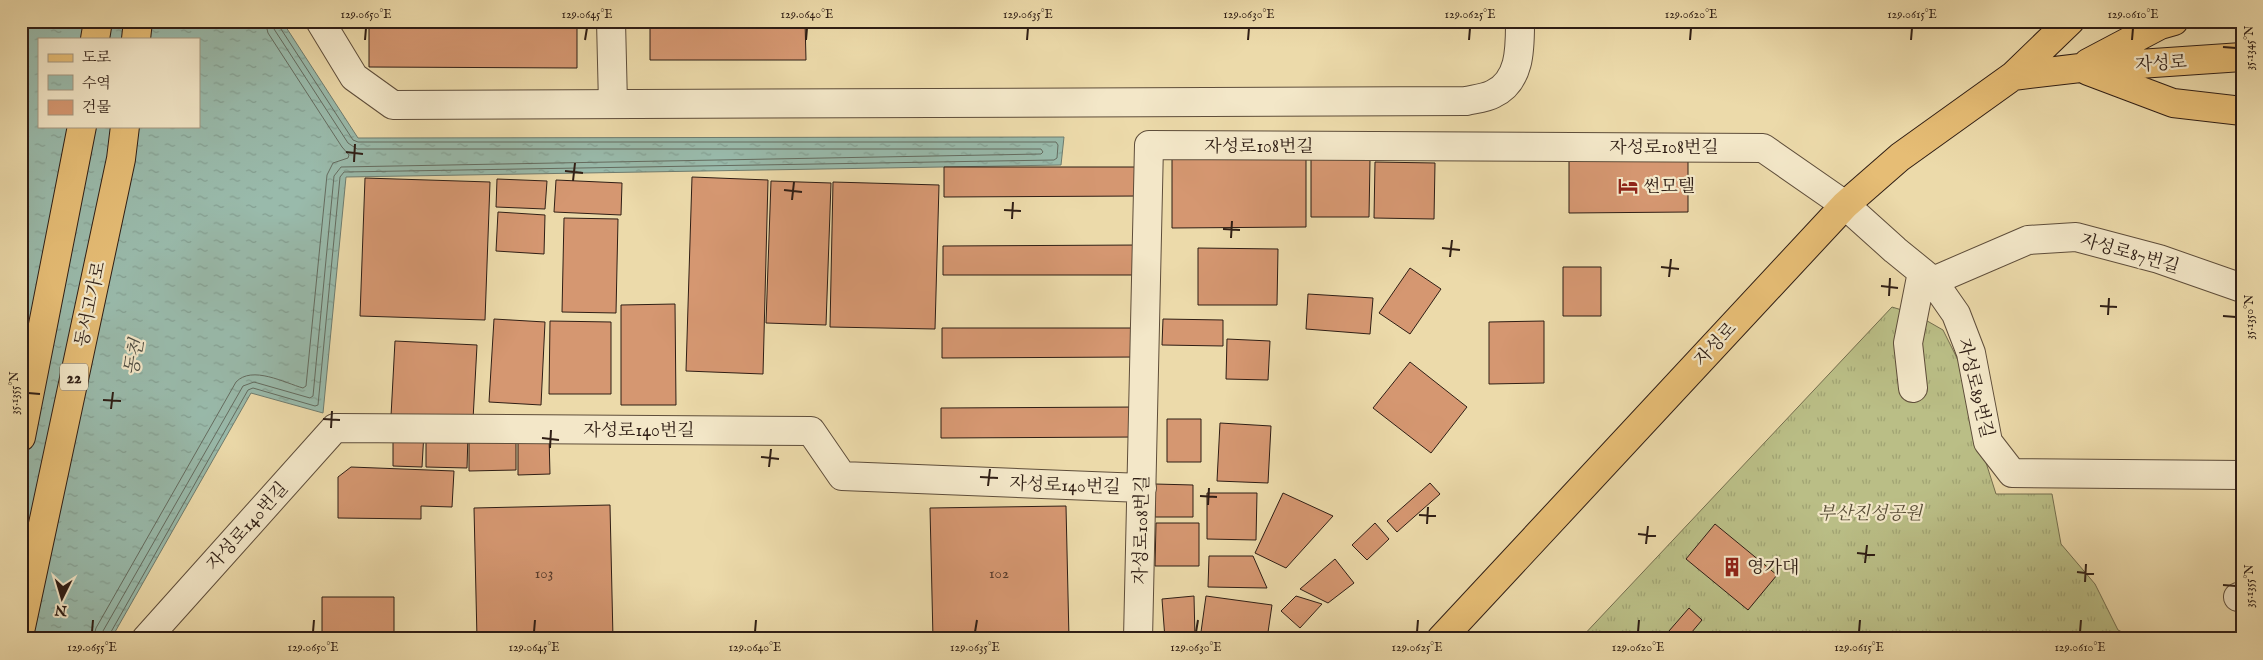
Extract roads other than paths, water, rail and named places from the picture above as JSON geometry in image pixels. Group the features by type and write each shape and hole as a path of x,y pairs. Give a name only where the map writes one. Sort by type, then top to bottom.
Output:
{"main road":[{"path":"95,38 98,21"},
{"path":"136,38 138,21"},
{"name":"자성로","path":"1441,639 1844,205 1900,157 2013,76 2070,21"},
{"name":"자성로","path":"2080,68 2160,25 2174,21"},
{"name":"자성로","path":"2013,76 2080,68 2242,57"},
{"path":"2080,68 2173,103 2242,111"},
{"name":"22","path":"21,437 82,128"},
{"name":"동서고가로","path":"21,627 121,159 125,128"}],"street":[{"path":"320,21 354,78 393,105 1466,101 1494,94 1510,80 1520,55 1520,21"},
{"path":"611,21 612,104"},
{"name":"자성로108번길","path":"1138,639 1149,145 1763,148 1844,205"},
{"name":"자성로89번길","path":"1844,205 1928,276 1956,314 1971,353 1988,442 2012,473 2242,475"},
{"name":"자성로87번길","path":"1928,276 2028,240 2076,237 2159,259 2242,288"},
{"path":"1913,388 1908,343 1928,276"},
{"name":"자성로140번길","path":"146,639 335,428 811,430 842,476 1142,488"}],"water":[{"name":"동천","path":"21,21 282,21 358,138 1064,137 1061,165 346,177 323,413 251,393 111,639 21,639"}],"place":[{"name":"썬모텔","path":"1628,186"},
{"name":"영가대","path":"1732,567"}],"park label":[{"name":"부산진성공원","path":"1870,513"}]}
